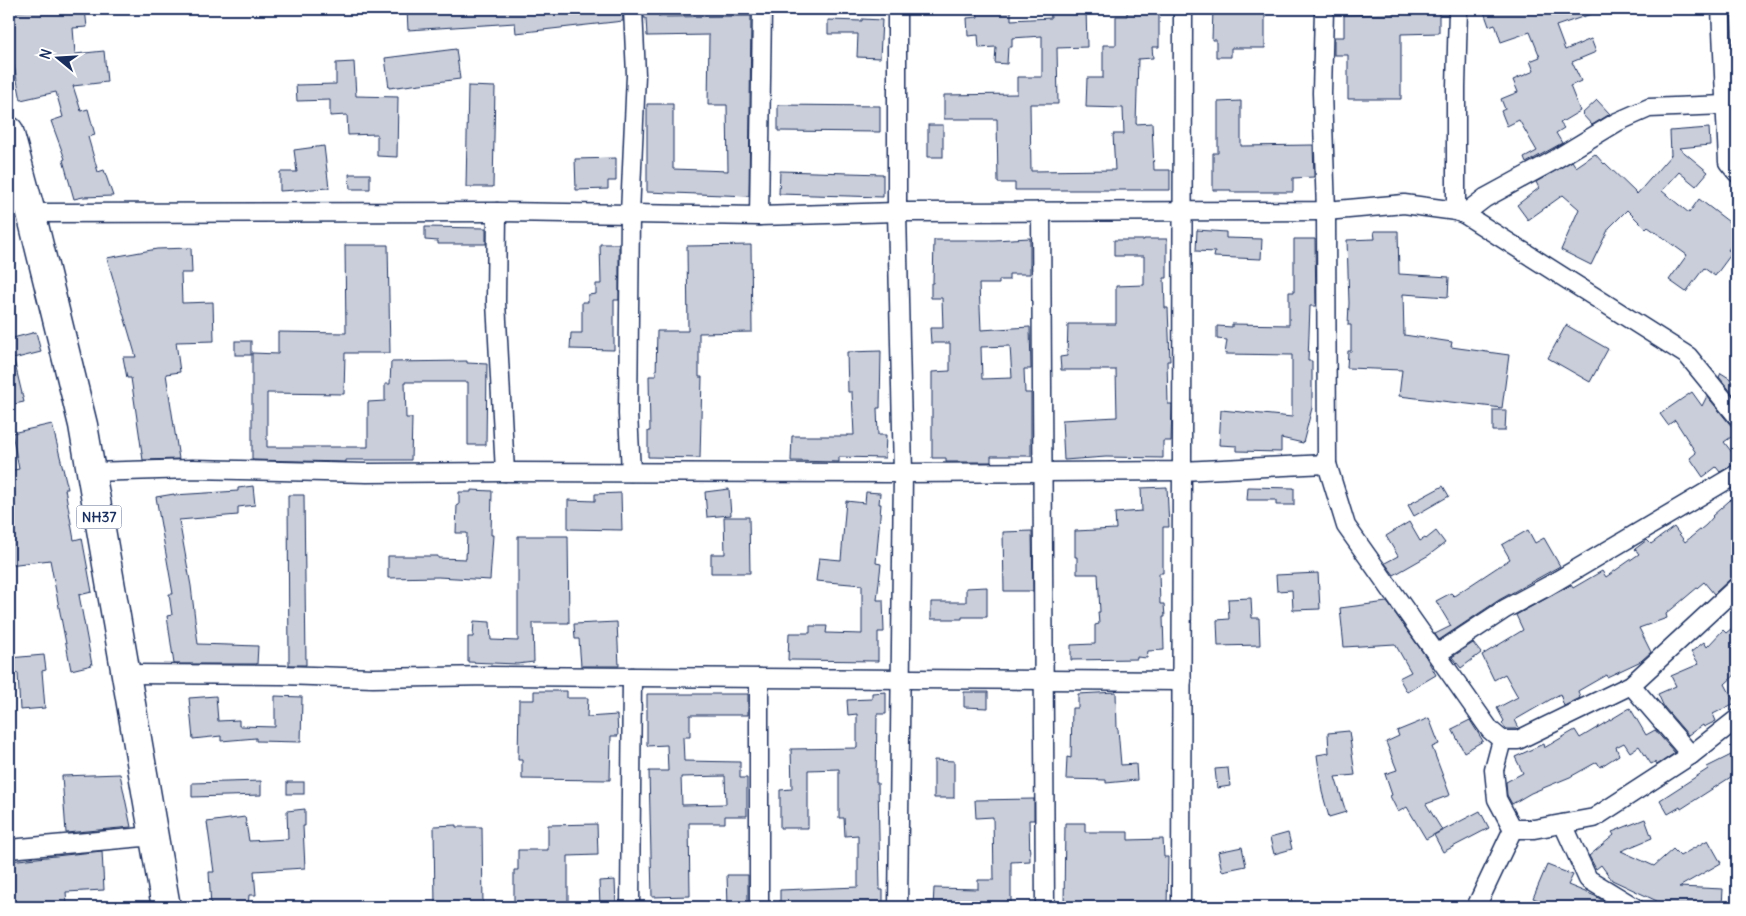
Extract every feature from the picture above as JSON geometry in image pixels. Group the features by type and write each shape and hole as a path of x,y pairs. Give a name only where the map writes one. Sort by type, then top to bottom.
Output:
{"highway":[{"name":"NH37","path":"9,131 83,425 166,907"}],"street":[{"path":"631,472 628,414 630,214 636,75 633,9"},
{"path":"759,216 762,9"},
{"path":"897,9 897,212 903,473 898,907"},
{"path":"1181,907 1183,9"},
{"path":"1324,9 1322,93 1326,212 1327,464 1346,526 1490,730 1502,740 1518,740 1630,685 1737,587"},
{"path":"1458,9 1456,87 1460,212"},
{"path":"1721,9 1728,162 1737,173"},
{"path":"1460,212 1551,162 1617,122 1649,108 1725,105"},
{"path":"31,213 497,212 759,216 897,212 1326,212 1404,204 1460,212 1688,356 1737,416"},
{"path":"1041,211 1045,907"},
{"path":"497,212 496,302 505,472"},
{"path":"91,472 193,469 367,473 903,473 1182,471 1327,464"},
{"path":"1437,654 1505,609 1556,582 1737,474"},
{"path":"126,674 282,675 373,678 488,676 1182,681"},
{"path":"630,907 632,678"},
{"path":"759,678 759,907"},
{"path":"1630,685 1691,756"},
{"path":"1513,829 1534,830 1594,818 1691,756 1737,719"},
{"path":"1502,740 1494,770 1497,799 1513,829"},
{"path":"1563,824 1588,879 1634,907"},
{"path":"1476,907 1513,829"},
{"path":"9,849 154,836"}],"building":[{"path":"45,9 85,9 87,27 73,28 75,54 104,51 107,82 73,86 81,111 88,109 95,135 88,137 98,172 104,170 113,196 74,199 63,160 65,159 51,121 63,117 56,92 21,100 9,41 9,12"},
{"path":"407,9 622,9 623,21 516,33 515,23 408,30"},
{"path":"644,9 659,9 659,17 751,16 749,196 647,192 647,104 673,104 673,169 728,171 727,105 708,105 709,35 647,36"},
{"path":"977,9 1011,9 1011,20 1051,18 1050,9 1086,9 1087,47 1057,48 1058,104 1030,104 1031,171 1115,170 1113,134 1124,134 1123,108 1086,107 1087,78 1103,78 1103,45 1116,45 1116,16 1127,16 1127,9 1159,9 1159,47 1152,47 1153,58 1138,59 1136,124 1152,123 1154,170 1170,170 1170,190 1015,190 1015,183 998,183 997,119 944,119 944,95 1017,94 1017,77 1042,77 1042,36 1012,38 1012,47 1008,47 1007,64 995,63 996,47 979,48 978,35 968,36 967,18 978,17"},
{"path":"1213,9 1265,9 1265,48 1231,48 1231,57 1216,57 1216,40 1212,40"},
{"path":"1393,9 1439,9 1439,33 1401,34 1401,99 1348,99 1348,55 1334,55 1334,37 1344,37 1344,15 1393,14"},
{"path":"1483,9 1600,9 1600,11 1556,26 1565,50 1591,39 1596,52 1572,62 1581,81 1570,86 1580,111 1560,123 1564,128 1556,133 1562,143 1526,163 1524,158 1537,151 1519,120 1507,126 1501,111 1505,109 1501,99 1518,92 1513,80 1534,71 1530,61 1540,57 1530,32 1501,42 1495,24 1489,26"},
{"path":"862,19 882,20 880,58 857,57 858,34 828,34 828,20 862,21"},
{"path":"456,49 460,79 389,88 385,58"},
{"path":"354,62 356,96 398,97 397,157 377,156 377,134 348,135 347,115 330,116 330,100 297,101 296,85 336,84 336,63"},
{"path":"468,86 495,87 493,187 466,187"},
{"path":"1597,100 1610,114 1592,125 1582,114"},
{"path":"1241,101 1241,146 1313,145 1314,177 1293,178 1293,192 1231,192 1231,190 1213,190 1213,153 1218,153 1218,102"},
{"path":"778,105 880,106 880,132 778,131"},
{"path":"928,125 943,125 943,157 928,157"},
{"path":"1709,128 1710,145 1679,148 1708,172 1696,186 1679,172 1662,191 1689,213 1699,199 1737,228 1737,238 1728,250 1732,253 1715,276 1704,268 1686,292 1669,280 1687,255 1648,227 1646,229 1627,210 1609,228 1591,265 1561,250 1579,209 1563,195 1528,220 1517,205 1539,188 1536,182 1572,161 1576,167 1595,154 1637,194 1671,155 1670,131"},
{"path":"324,146 329,188 280,191 280,172 297,172 294,150"},
{"path":"616,158 616,181 608,181 608,189 576,190 575,159"},
{"path":"780,171 883,174 883,197 779,194"},
{"path":"349,174 370,174 370,189 350,189"},
{"path":"425,227 486,228 486,244 438,244 438,241 425,240"},
{"path":"1197,230 1226,232 1226,238 1262,239 1261,259 1214,257 1215,252 1196,251"},
{"path":"1374,231 1398,231 1399,274 1449,277 1448,297 1403,294 1404,335 1452,342 1451,347 1509,355 1502,408 1399,396 1402,370 1347,368 1348,351 1351,351 1351,325 1348,325 1347,240 1375,239"},
{"path":"1030,238 1030,274 1009,274 1009,280 999,280 999,284 979,284 981,330 1030,327 1031,369 1024,369 1025,393 1031,393 1031,456 991,456 991,462 946,462 946,458 932,458 932,372 950,371 950,343 931,343 930,328 943,328 942,298 931,298 934,240","holes":["1010,346 1012,378 982,379 981,347"]},
{"path":"1167,239 1167,278 1164,278 1165,308 1168,308 1170,361 1167,361 1168,404 1172,404 1171,441 1163,441 1163,458 1106,457 1064,460 1062,420 1117,417 1116,370 1061,370 1060,357 1067,356 1068,324 1116,324 1116,286 1144,285 1144,256 1114,256 1114,240"},
{"path":"1294,239 1315,239 1316,306 1310,306 1308,361 1312,361 1312,408 1303,443 1281,438 1281,452 1237,451 1237,446 1219,445 1221,410 1292,417 1292,355 1225,354 1227,340 1217,339 1217,326 1232,327 1232,324 1289,325 1289,292 1294,292"},
{"path":"600,244 619,244 619,300 614,300 614,350 570,349 571,333 582,333 582,302 588,302 588,295 596,294 596,284 601,284"},
{"path":"345,245 388,245 390,353 345,353 344,394 267,393 267,447 368,447 368,402 385,401 385,384 390,384 391,362 467,361 467,363 487,364 486,445 468,445 468,382 405,382 406,418 412,418 411,460 346,460 346,462 252,460 252,353 278,354 278,332 346,333"},
{"path":"751,245 752,332 699,333 699,377 702,377 700,458 648,457 648,431 650,431 649,376 656,376 657,331 688,331 687,246"},
{"path":"191,248 192,273 181,273 182,303 213,302 214,341 176,342 180,372 166,374 179,459 143,460 131,378 127,378 123,357 136,357 107,258 157,249"},
{"path":"1566,325 1608,349 1590,382 1548,358"},
{"path":"36,332 41,352 9,360 9,339"},
{"path":"235,341 251,341 251,355 235,355"},
{"path":"881,351 880,408 877,408 878,435 886,435 885,458 839,457 839,462 791,461 792,436 854,435 852,392 848,392 847,352"},
{"path":"14,360 24,402 9,405 9,361"},
{"path":"1721,373 1737,383 1737,399 1719,377"},
{"path":"1692,392 1702,406 1707,396 1737,433 1724,442 1737,459 1737,463 1720,472 1716,467 1703,477 1690,458 1696,453 1675,420 1668,425 1660,414"},
{"path":"1493,410 1506,410 1505,431 1493,431"},
{"path":"52,424 68,489 65,489 74,540 82,538 92,592 79,595 92,665 71,670 50,560 9,565 9,471 19,469 12,433"},
{"path":"253,486 255,505 238,507 238,515 179,520 191,586 198,644 258,646 257,664 174,664 167,616 172,615 169,594 173,594 156,497 174,494 238,491 238,488"},
{"path":"1443,486 1449,496 1414,516 1408,505"},
{"path":"1737,486 1737,494 1733,489"},
{"path":"1167,487 1169,527 1163,527 1163,573 1159,573 1160,604 1164,604 1165,617 1163,617 1164,650 1148,651 1147,658 1071,660 1071,645 1095,644 1095,625 1099,624 1098,612 1100,612 1098,574 1077,574 1075,531 1116,529 1115,513 1142,511 1141,488"},
{"path":"1248,487 1294,488 1294,505 1276,505 1276,500 1247,500"},
{"path":"729,489 731,515 707,517 705,492"},
{"path":"471,490 492,491 491,535 493,535 490,580 438,577 388,578 388,556 438,556 438,558 466,559 467,533 456,533 457,505 459,505 459,492 471,492"},
{"path":"866,492 880,493 879,504 881,504 876,563 881,564 877,600 883,600 884,632 878,632 878,661 788,660 789,633 810,633 810,626 827,626 826,633 862,634 862,585 816,581 819,558 841,560 846,501 865,503"},
{"path":"621,493 622,530 568,529 568,500 595,501 595,494"},
{"path":"1737,494 1737,577 1730,579 1714,594 1704,582 1666,614 1667,618 1639,628 1651,652 1641,661 1607,677 1606,675 1578,691 1580,698 1564,706 1560,694 1515,720 1519,728 1506,729 1497,708 1518,697 1505,674 1494,680 1482,655 1523,630 1516,615 1571,585 1573,588 1602,571 1606,577 1639,554 1635,549 1647,540 1651,544 1674,527 1685,542 1706,525 1712,516"},
{"path":"288,495 304,495 306,665 289,665"},
{"path":"724,517 749,517 750,573 711,573 711,554 725,554"},
{"path":"1409,522 1420,541 1436,531 1445,543 1429,555 1394,575 1385,563 1398,556 1386,536"},
{"path":"1528,530 1535,543 1544,538 1560,566 1499,600 1439,640 1435,634 1451,626 1436,601 1451,593 1454,596 1510,559 1502,545"},
{"path":"1032,531 1033,591 1004,591 1003,532"},
{"path":"518,536 568,536 569,623 533,623 534,662 517,664 468,662 468,637 473,637 474,621 490,622 491,640 518,641"},
{"path":"1318,573 1320,609 1293,610 1292,590 1277,591 1276,575"},
{"path":"987,587 987,617 931,619 931,602 966,602 966,588"},
{"path":"1251,598 1252,618 1259,618 1260,645 1218,646 1217,620 1229,619 1228,599"},
{"path":"1387,602 1426,657 1436,675 1407,692 1399,678 1411,672 1395,644 1344,647 1340,608"},
{"path":"617,622 619,666 581,666 579,639 575,639 574,624"},
{"path":"1737,624 1737,673 1725,684 1735,703 1713,714 1716,721 1704,727 1703,725 1688,735 1664,707 1658,694 1676,686 1671,676 1699,664 1691,652 1704,642 1707,647 1723,630 1726,633"},
{"path":"1473,643 1481,653 1461,668 1452,657"},
{"path":"44,655 46,670 42,671 45,708 20,710 18,673 9,674 9,658"},
{"path":"534,691 567,691 567,698 588,698 587,717 617,715 618,736 611,736 610,780 522,779 522,760 518,760 519,700 534,700"},
{"path":"886,692 886,714 877,714 876,783 878,783 880,890 883,890 883,907 780,907 780,890 858,887 858,835 845,836 844,818 839,818 839,769 808,770 808,828 780,828 780,790 792,789 791,749 857,748 857,714 848,715 847,700 872,699 872,693"},
{"path":"964,692 988,692 988,708 964,707"},
{"path":"1116,692 1117,729 1121,765 1136,764 1137,780 1106,783 1106,780 1066,779 1067,757 1071,758 1072,708 1078,708 1078,694"},
{"path":"647,694 748,694 748,715 690,715 690,737 683,737 684,761 740,762 740,778 747,778 747,816 725,816 725,823 689,823 690,896 652,897 649,771 668,771 667,745 647,746","holes":["725,776 726,804 682,805 681,777"]},
{"path":"216,696 218,721 239,720 239,726 275,727 275,696 302,697 301,742 256,741 256,738 221,741 221,736 193,739 189,698"},
{"path":"1630,708 1646,735 1655,730 1675,753 1657,765 1655,762 1651,764 1639,746 1630,752 1624,743 1616,747 1619,755 1600,767 1597,762 1512,804 1507,795 1506,782 1523,773 1515,757 1543,744 1544,748 1575,730 1580,738"},
{"path":"1429,718 1439,744 1432,747 1450,795 1426,804 1442,830 1426,839 1407,807 1398,812 1390,796 1392,795 1385,774 1397,770 1386,742 1399,736 1397,731"},
{"path":"1470,720 1483,741 1464,752 1452,729"},
{"path":"1349,731 1355,775 1335,777 1346,812 1329,817 1322,792 1317,755 1329,753 1328,733"},
{"path":"1737,752 1737,773 1681,809 1680,807 1668,814 1660,800 1708,769 1707,767"},
{"path":"934,760 954,761 954,798 934,798"},
{"path":"1228,768 1230,786 1217,788 1215,769"},
{"path":"120,774 131,827 66,833 62,776"},
{"path":"261,781 261,795 192,797 192,783"},
{"path":"287,782 304,782 304,794 287,794"},
{"path":"1034,799 1034,820 1029,820 1030,861 1011,862 1011,907 933,907 934,888 978,889 978,880 994,880 993,817 976,818 975,800"},
{"path":"305,809 305,826 303,826 305,868 254,871 256,895 249,895 248,907 211,907 209,872 214,872 207,822 245,817 249,841 288,839 287,811"},
{"path":"1480,811 1489,828 1443,852 1434,835"},
{"path":"1645,819 1652,838 1621,851 1654,866 1673,849 1680,856 1708,840 1721,863 1679,887 1723,889 1722,907 1657,907 1659,902 1612,880 1601,865 1596,869 1589,856 1614,835 1612,832"},
{"path":"1065,823 1085,823 1085,832 1128,832 1128,840 1163,839 1164,857 1168,857 1167,906 1064,907"},
{"path":"597,824 598,855 568,856 568,907 514,907 514,870 518,870 518,850 548,850 548,825"},
{"path":"456,825 456,827 482,827 483,907 435,907 434,826"},
{"path":"1288,833 1292,849 1274,854 1270,838"},
{"path":"1242,847 1246,866 1222,871 1218,852"},
{"path":"102,851 104,890 66,892 67,904 47,907 9,907 9,861"},
{"path":"1547,865 1573,875 1568,885 1595,896 1614,907 1555,907 1533,898"},
{"path":"727,875 748,875 748,907 728,907"},
{"path":"615,880 616,907 600,907 599,881"}]}
